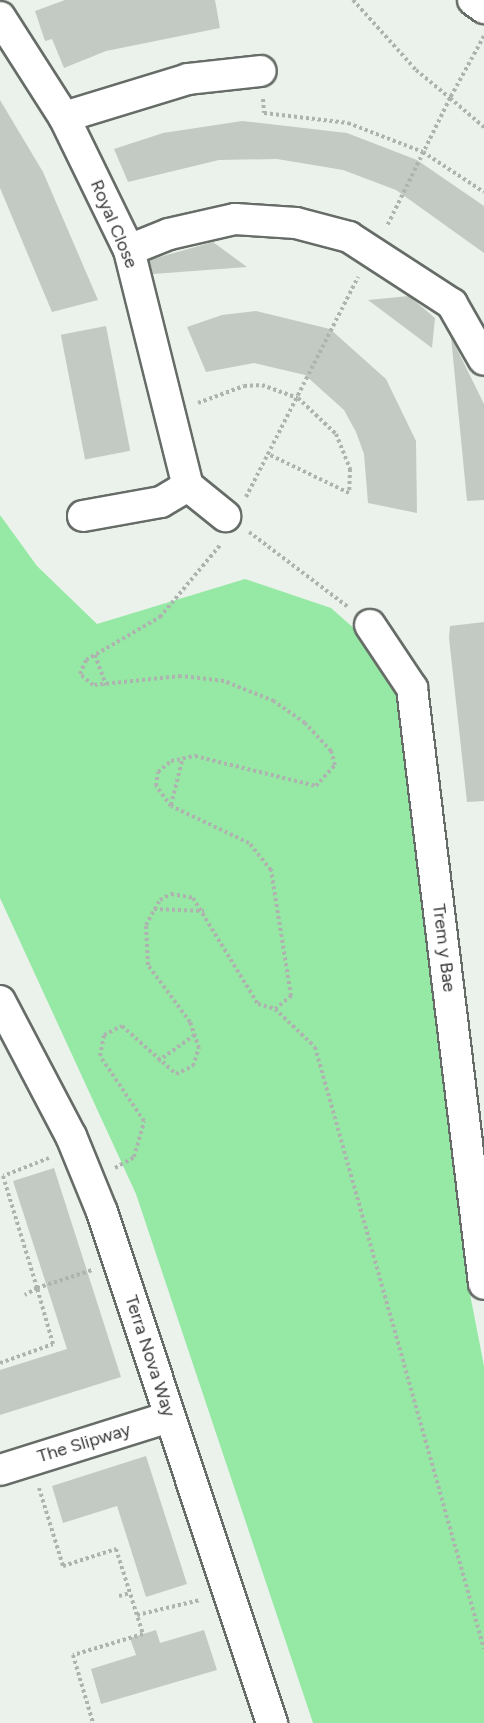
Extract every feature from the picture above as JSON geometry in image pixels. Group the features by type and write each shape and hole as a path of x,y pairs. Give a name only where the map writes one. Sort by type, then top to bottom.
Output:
{"street":[{"path":"473,0 484,8"},
{"name":"Royal Close","path":"0,17 64,117 129,250 188,486"},
{"path":"64,117 188,79 261,71"},
{"path":"129,250 169,234 235,219 296,224 349,237 452,304 484,360"},
{"path":"83,516 161,502 188,486 234,521"},
{"name":"Trem y Bae","path":"370,625 412,688 484,1284"},
{"name":"Terra Nova Way","path":"0,1001 76,1148 118,1262 272,1723"},
{"name":"The Slipway","path":"0,1470 169,1417"}],"path":[{"path":"353,0 416,70 484,127"},
{"path":"392,219 450,98 484,35"},
{"path":"261,71 264,113 348,123 423,152 484,192"},
{"path":"275,1009 291,996 291,980 271,870 249,843 171,806 156,786 158,772 183,756 297,784 316,786 335,765 331,751 305,723 274,701 224,681 181,676 106,685 85,682 80,674 95,654 160,617 198,578 234,521 362,270"},
{"path":"174,425 189,409 226,389 262,385 298,398 336,434 350,469 348,493 268,453"},
{"path":"234,521 370,625"},
{"path":"95,654 106,685"},
{"path":"171,806 183,756"},
{"path":"112,1169 134,1157 144,1121 108,1070 99,1044 110,1029 123,1026 158,1061 176,1074 187,1070 197,1058 196,1034 148,965 146,925 160,900 180,894 193,897 204,911 258,1004 275,1009 315,1047 484,1649"},
{"path":"154,909 204,911"},
{"path":"158,1061 196,1034"},
{"path":"0,1363 53,1344 3,1176 76,1148"},
{"path":"25,1295 37,1288 118,1262"},
{"path":"30,1459 63,1566 116,1549 142,1634 73,1655 93,1723"},
{"path":"119,1596 130,1593"},
{"path":"137,1615 229,1594"}],"green space":[{"path":"0,515 37,566 97,624 245,579 331,608 373,645 398,682 470,1294 484,1366 484,1723 313,1723 136,1194 0,898"}],"building":[{"path":"65,0 215,0 220,28 106,51 64,68 52,39 45,41 35,11"},
{"path":"0,100 43,172 98,300 52,312 0,188"},
{"path":"242,121 347,133 417,160 484,206 484,253 396,190 343,170 277,159 219,160 128,182 114,149 163,133"},
{"path":"213,242 247,267 153,274 149,260"},
{"path":"409,296 435,318 432,348 368,300"},
{"path":"256,311 330,329 386,379 416,441 417,513 368,503 364,454 356,432 344,410 305,375 254,363 206,372 187,327 222,315"},
{"path":"106,326 130,451 85,459 61,335"},
{"path":"451,337 484,404 484,500 467,501"},
{"path":"484,622 484,801 467,802 449,638 450,626"},
{"path":"54,1168 121,1377 0,1415 0,1370 67,1349 13,1181"},
{"path":"146,1456 187,1584 146,1597 117,1506 63,1523 52,1486"},
{"path":"156,1630 160,1643 204,1630 217,1670 101,1704 91,1669 136,1655 130,1638"}]}
